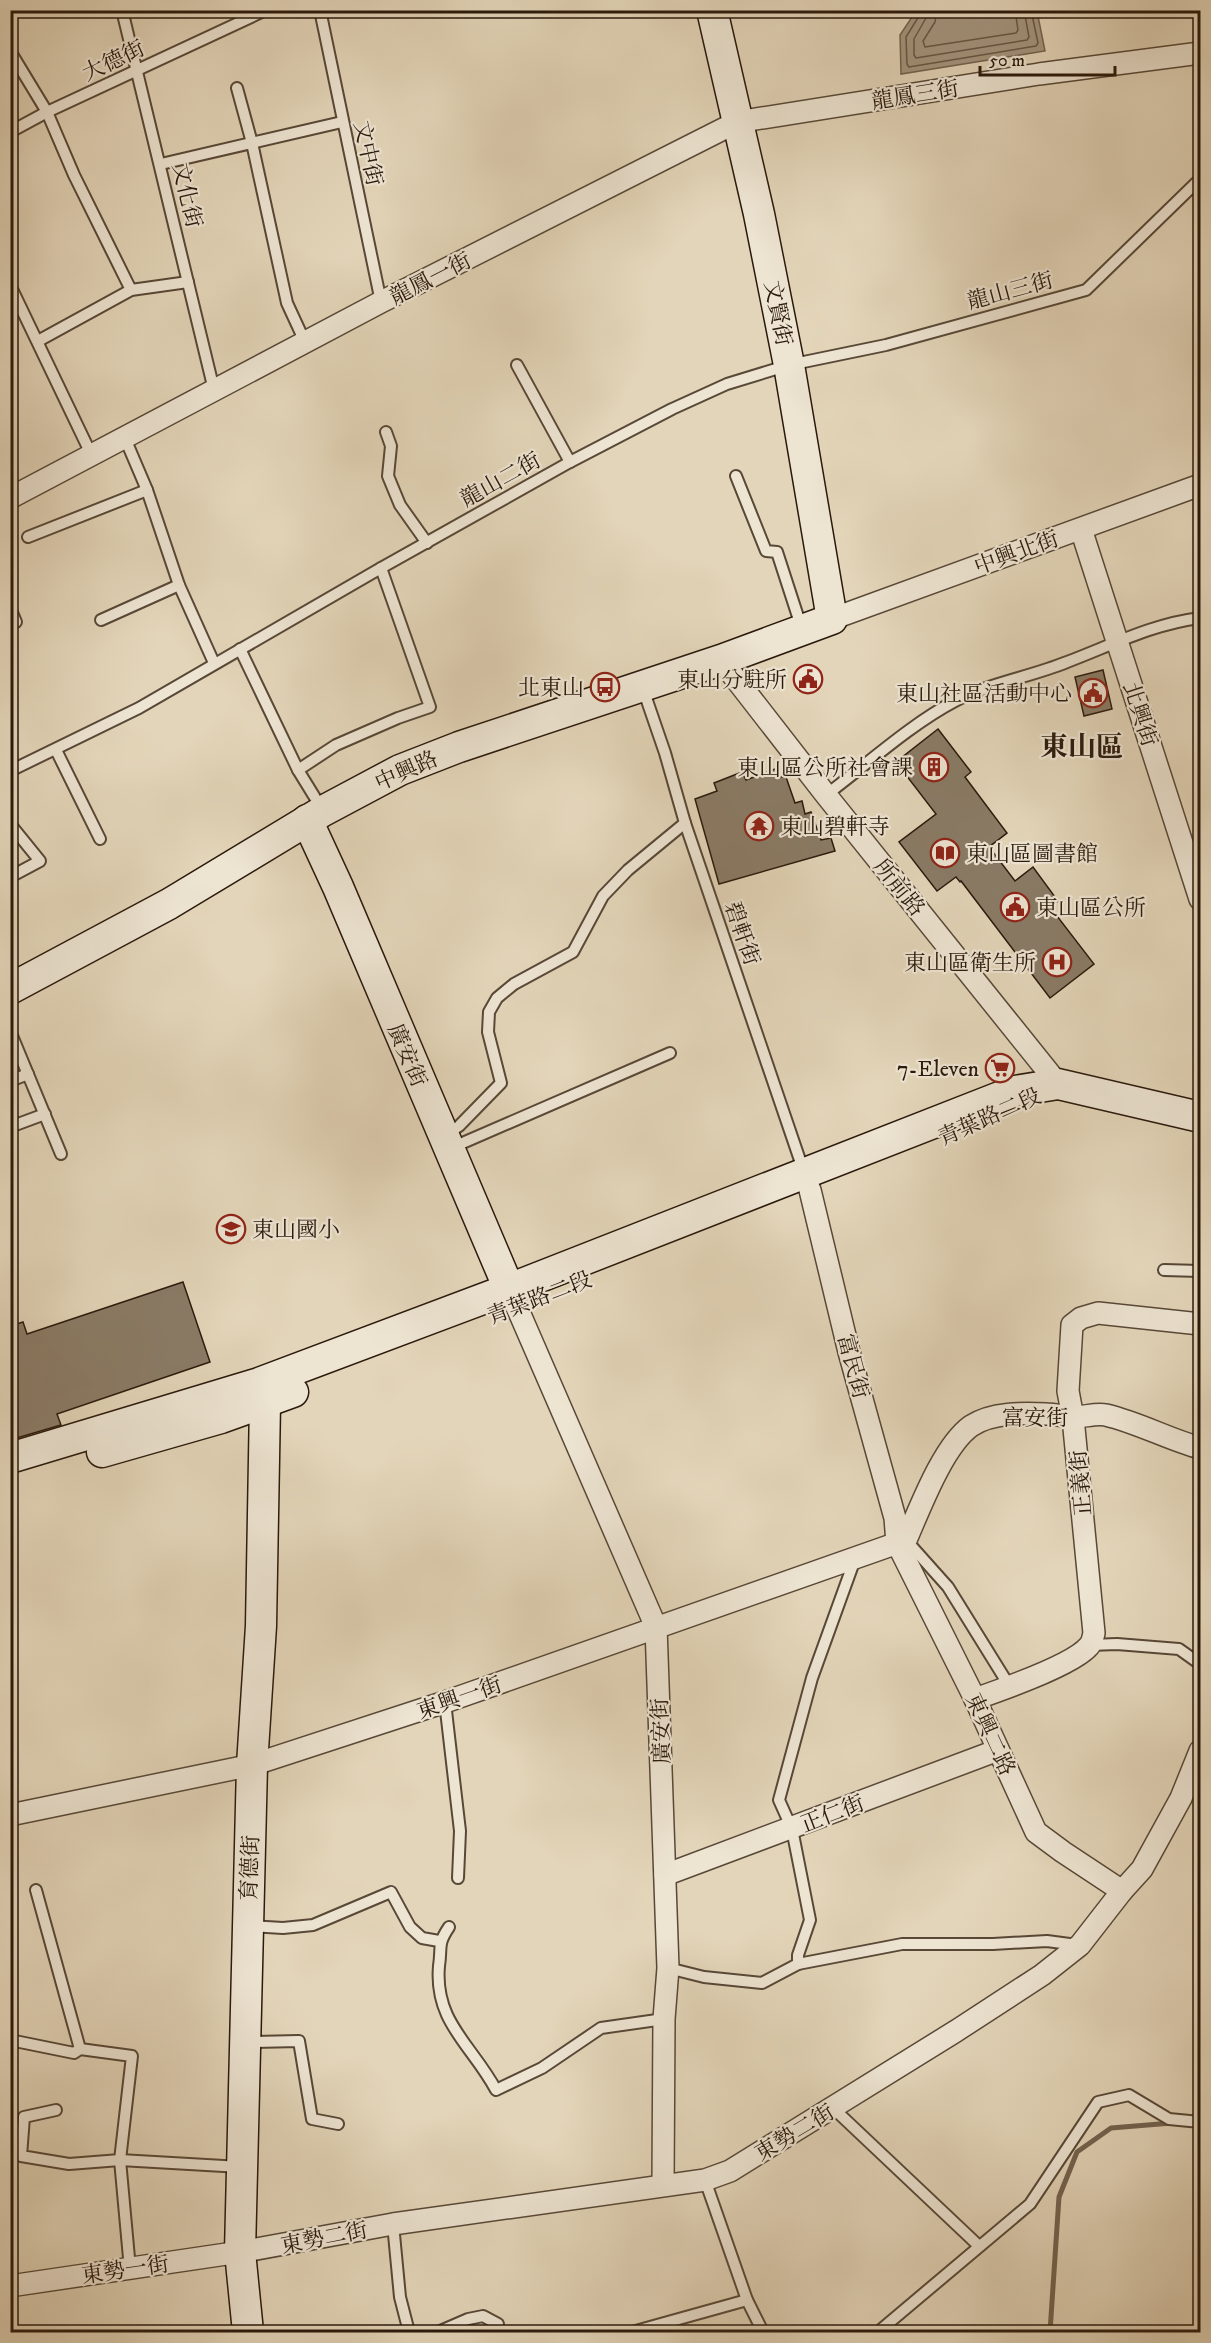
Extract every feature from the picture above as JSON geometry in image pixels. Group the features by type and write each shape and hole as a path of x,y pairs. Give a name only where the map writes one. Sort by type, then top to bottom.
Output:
{"street":[{"name":"文賢街","path":"712,10 759,214 789,365 832,619"},
{"name":"龍鳳三街","path":"737,122 1039,74 1200,53"},
{"name":"龍鳳一街","path":"10,498 381,302 737,122"},
{"name":"中興北街","path":"832,619 1200,485"},
{"name":"北興街","path":"1081,529 1117,640 1195,862 1200,899"},
{"name":"中興路","path":"10,989 169,904 315,816 400,770 450,751 642,688 832,619"},
{"name":"所前路","path":"722,660 826,795 1058,1084"},
{"name":"廣安街","path":"315,816 342,898 656,1627 668,1968 664,2019 663,2185"},
{"path":"1058,1084 1200,1117"},
{"name":"青葉路二段","path":"10,1479 262,1393 513,1297 807,1181 1015,1091 1058,1084"},
{"name":"富民街","path":"807,1181 849,1352 901,1541"},
{"name":"正義街","path":"1090,1645 1094,1633 1073,1418 1068,1391 1072,1325 1081,1318 1098,1313 1200,1324"},
{"name":"青葉路二段","path":"10,1458 262,1393"},
{"name":"育德街","path":"248,2332 240,2252 252,1765 261,1626 262,1393"},
{"name":"富安街","path":"901,1541 954,1444 970,1427 988,1418 1002,1415 1048,1414 1073,1418 1103,1414 1200,1448"},
{"name":"東興一街","path":"10,1815 252,1765 445,1702 901,1541"},
{"name":"東興二路","path":"901,1541 1036,1832 1122,1891"},
{"path":"975,1700 1011,1687 1070,1660 1090,1645"},
{"name":"正仁街","path":"665,1875 998,1750"},
{"name":"東勢二街","path":"240,2252 393,2224 705,2180 730,2171 1042,1976 1080,1945 1122,1891 1143,1869 1181,1798 1200,1751"},
{"name":"東勢一街","path":"10,2286 240,2252"}],"lane":[{"name":"文化街","path":"122,10 214,390"},
{"name":"大德街","path":"10,132 47,112 266,10"},
{"name":"文中街","path":"320,10 381,302"},
{"path":"10,51 47,112 74,175 131,290"},
{"path":"237,88 252,143 286,303 305,342"},
{"path":"161,164 342,122"},
{"name":"龍山三街","path":"789,365 886,345 1086,290 1200,179"},
{"path":"38,341 131,290 188,282"},
{"path":"10,285 92,456"},
{"path":"517,365 570,462"},
{"name":"龍山二街","path":"10,771 139,708 214,663 570,462 672,409 727,384 789,365"},
{"path":"386,432 391,446 388,476 400,506 427,543"},
{"path":"124,436 147,490 179,585 214,663"},
{"path":"736,476 766,551 777,552 802,630"},
{"path":"28,537 147,490"},
{"path":"298,770 336,745 430,707 381,568"},
{"path":"101,620 179,585"},
{"path":"10,608 16,622"},
{"path":"826,795 926,719 956,701 1001,682 1028,677 1069,662 1117,640 1176,621 1200,618"},
{"path":"240,649 298,770 315,816"},
{"name":"碧軒街","path":"642,688 665,753 685,823 807,1181"},
{"path":"56,750 100,839"},
{"path":"446,1143 459,1126 501,1083 488,1032 489,1012 497,998 514,984 573,952 603,896 628,870 685,823"},
{"path":"10,824 40,861 10,877"},
{"path":"10,1030 61,1154"},
{"path":"446,1143 670,1053"},
{"path":"10,1081 28,1074"},
{"path":"10,1127 45,1114"},
{"path":"1164,1270 1200,1271"},
{"path":"901,1541 948,1587 1011,1687"},
{"path":"798,1964 798,1955 810,1920 792,1829 779,1800 812,1678 855,1559"},
{"path":"1090,1645 1126,1644 1179,1649 1200,1664"},
{"path":"445,1702 460,1831 458,1878"},
{"path":"36,1890 80,2049"},
{"path":"248,1926 283,1928 313,1925 391,1892 410,1927 422,1938 439,1941"},
{"path":"449,1927 439,1941 437,1982 446,2016 458,2037 486,2071 496,2090 542,2068 601,2028 664,2019"},
{"path":"668,1968 704,1977 762,1983 798,1964 902,1944 993,1944 1047,1941 1080,1945"},
{"path":"10,2040 74,2053 80,2049 132,2056 120,2160 130,2269"},
{"path":"244,2042 299,2041 312,2119 338,2124"},
{"path":"878,2332 1030,2204 1098,2102 1129,2095 1169,2119 1200,2122"},
{"path":"833,2108 979,2246"},
{"path":"56,2110 24,2116 21,2156 69,2164 120,2160 242,2167"},
{"path":"705,2180 747,2300 763,2332"},
{"path":"393,2224 400,2297 410,2332"},
{"path":"632,2332 747,2300"},
{"path":"438,2332 468,2319 483,2316 498,2324"}],"water":[{"path":"916,11 1037,11 1045,51 901,74 900,35"}],"building":[{"name":"東山社區活動中心","path":"1103,670 1112,709 1084,716 1075,677"},
{"path":"938,729 971,772 965,777 1007,833 989,847 1015,881 1033,867 1058,901 1050,907 1094,964 1050,998 961,881 956,877 937,891 899,842 936,814 896,762"},
{"name":"東山碧軒寺","path":"775,769 778,777 786,777 795,803 802,801 805,814 811,812 821,840 831,838 835,851 719,884 695,799 717,791 714,783 742,772 746,780"},
{"path":"183,1282 210,1362 57,1414 61,1425 10,1440 10,1326 23,1322 27,1334"}],"waterway":[{"path":"1050,2332 1059,2197 1077,2152 1111,2128 1172,2123"}],"place":[{"name":"東山分駐所","path":"808,679"},
{"name":"北東山","path":"605,687"},
{"name":"東山社區活動中心","path":"1093,693"},
{"name":"東山區公所社會課","path":"934,767"},
{"name":"東山碧軒寺","path":"759,826"},
{"name":"東山區圖書館","path":"945,853"},
{"name":"東山區公所","path":"1015,907"},
{"name":"東山區衛生所","path":"1057,962"},
{"name":"7-Eleven","path":"1000,1068"},
{"name":"東山國小","path":"231,1229"}],"district":[{"name":"東山區","path":"1082,746"}]}
